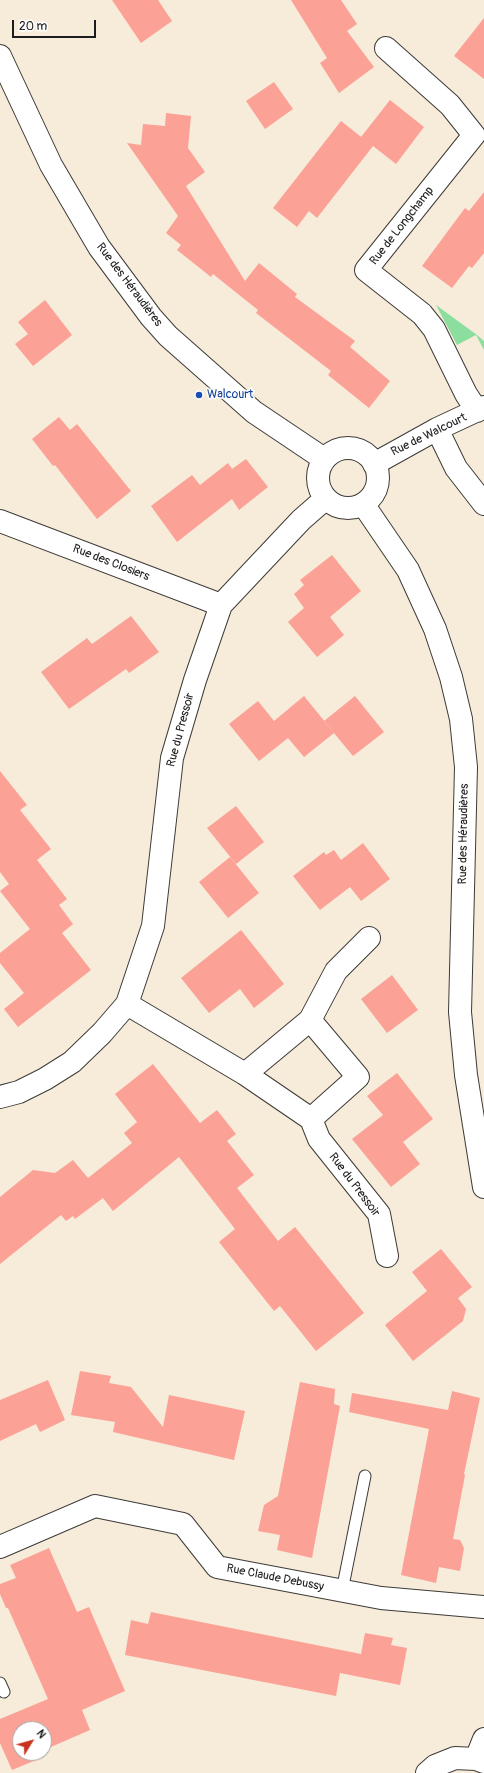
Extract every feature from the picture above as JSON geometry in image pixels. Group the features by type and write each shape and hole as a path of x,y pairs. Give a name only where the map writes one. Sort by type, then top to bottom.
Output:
{"street":[{"name":"Rue de Longchamp","path":"386,48 450,105 474,135 366,270 422,314 434,329 466,394 481,409"},
{"name":"Rue des Héraudières","path":"0,56 51,165 99,247 151,317 168,336 254,412 324,459"},
{"name":"Rue de Walcourt","path":"374,464 437,429 481,409"},
{"path":"437,429 456,468 484,504"},
{"path":"353,448 363,452 374,464 378,475 377,486 372,496 363,504 352,508 341,508 325,499 319,489 317,480 318,471 324,459 337,450 353,448"},
{"name":"Rue du Pressoir","path":"0,1098 19,1092 39,1082 72,1062 102,1034 127,1004 153,926 172,758 195,680 221,605 301,520 325,499"},
{"name":"Rue des Héraudières","path":"363,504 408,570 435,629 461,718 466,767 460,1012 466,1075 484,1187"},
{"name":"Rue des Closiers","path":"0,521 221,605"},
{"path":"245,1074 310,1020 336,970 369,938"},
{"path":"127,1004 245,1074 311,1119 358,1077 310,1020"},
{"name":"Rue du Pressoir","path":"311,1119 319,1139 379,1214 387,1256"},
{"name":"Rue Claude Debussy","path":"0,1547 95,1506 183,1524 217,1567 381,1598 484,1607"},
{"path":"426,1773 435,1766 455,1758 480,1761 484,1739"}],"lane":[{"path":"342,1591 365,1476"}],"green space":[{"path":"436,305 477,335 484,341 484,350 476,335 457,345"}],"building":[{"path":"112,0 158,0 172,21 141,43"},
{"path":"291,0 341,0 357,24 347,31 374,67 339,93 320,63 327,58"},
{"path":"484,18 484,79 454,56"},
{"path":"274,82 293,109 265,129 246,101"},
{"path":"390,100 424,127 396,164 373,146 317,218 309,211 297,227 273,208 341,121 361,137"},
{"path":"166,113 191,116 188,148 205,172 186,186 245,281 259,263 297,294 295,297 355,341 350,347 390,381 369,408 328,375 331,371 256,313 258,310 213,274 211,277 177,250 181,245 166,233 178,216 127,143 141,145 143,124 165,126"},
{"path":"484,192 484,253 472,268 469,266 452,288 422,266 465,208 469,211"},
{"path":"45,300 72,335 33,366 15,344 28,334 18,322"},
{"path":"59,417 70,430 77,424 131,491 97,519 55,465 53,466 32,439"},
{"path":"246,459 268,487 239,510 232,499 177,542 151,506 192,475 200,485 228,463 232,469"},
{"path":"332,555 361,591 330,617 344,635 317,657 288,622 304,608 294,594 304,585 300,580"},
{"path":"131,616 159,652 129,673 126,669 69,709 41,672 87,638 92,644"},
{"path":"304,696 334,733 304,757 288,738 259,761 229,724 258,701 274,721"},
{"path":"355,696 384,732 353,756 324,721"},
{"path":"0,771 27,805 20,810 51,849 37,860 67,899 59,905 73,924 62,933 91,970 18,1027 4,1009 24,993 0,963 0,953 30,929 0,891 9,884 0,872"},
{"path":"236,806 264,842 236,864 207,828"},
{"path":"363,843 390,879 361,901 350,887 320,910 293,876 324,852 326,855 334,850 341,860"},
{"path":"230,857 259,893 228,918 199,882"},
{"path":"241,930 284,984 254,1008 240,989 209,1013 181,978"},
{"path":"392,975 418,1010 387,1033 361,999"},
{"path":"153,1064 200,1123 217,1110 236,1134 227,1141 254,1175 237,1188 278,1241 295,1227 364,1313 316,1351 280,1306 274,1311 219,1242 235,1229 179,1157 113,1211 103,1198 75,1219 73,1216 66,1221 61,1215 0,1264 0,1197 33,1170 55,1173 73,1160 88,1178 132,1143 124,1133 137,1122 115,1094"},
{"path":"397,1073 433,1119 403,1142 420,1164 391,1187 352,1139 383,1115 367,1096"},
{"path":"441,1249 472,1287 458,1298 466,1309 463,1321 413,1361 385,1325 427,1291 412,1272"},
{"path":"80,1371 111,1376 109,1383 131,1387 163,1427 169,1395 245,1411 234,1460 113,1432 115,1422 71,1415"},
{"path":"48,1380 65,1420 40,1432 36,1424 0,1441 0,1400"},
{"path":"300,1382 335,1389 334,1404 340,1406 312,1558 277,1550 280,1535 258,1531 264,1505 278,1496"},
{"path":"452,1391 480,1398 464,1474 453,1539 460,1540 464,1548 460,1571 439,1567 436,1583 401,1575 429,1429 349,1412 352,1393 448,1410"},
{"path":"49,1548 77,1612 89,1607 125,1691 82,1710 90,1730 52,1747 52,1721 12,1721 12,1761 34,1761 12,1770 0,1743 0,1719 48,1699 8,1608 6,1608 0,1594 0,1584 16,1578 10,1565"},
{"path":"151,1612 361,1654 365,1633 393,1638 391,1645 407,1648 400,1685 340,1673 336,1696 125,1655 131,1620 148,1624"}],"place":[{"name":"Walcourt","path":"199,395"}]}
